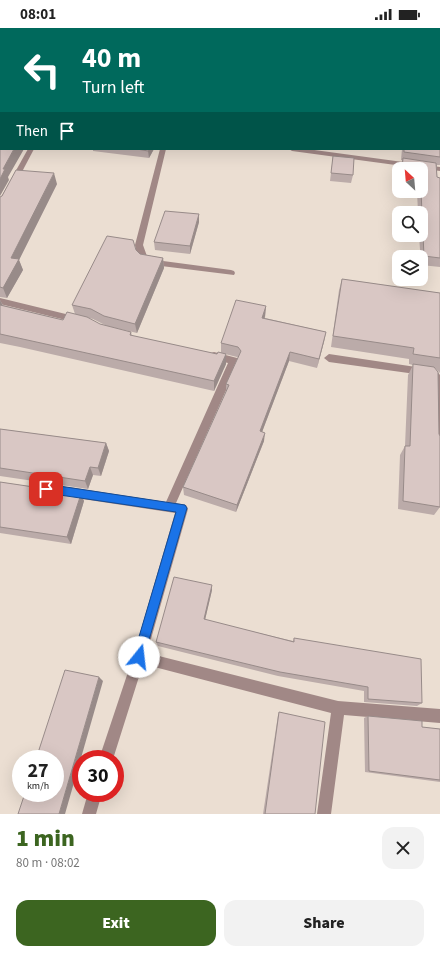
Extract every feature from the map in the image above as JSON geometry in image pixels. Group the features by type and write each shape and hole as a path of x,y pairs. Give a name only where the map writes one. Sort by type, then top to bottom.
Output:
{"street":[{"path":"0,206 30,150"},
{"path":"163,150 139,245 140,254 145,261 231,273"},
{"path":"299,150 439,169 439,179"},
{"path":"0,301 85,321"},
{"path":"169,507 234,361 207,355"},
{"path":"329,358 433,373 439,381 440,444"},
{"path":"54,490 182,508 139,657 109,750"},
{"path":"139,657 338,708 440,716"},
{"path":"324,814 338,708"},
{"path":"89,814 92,802"}],"building":[{"path":"0,150 13,150 3,169 5,169 0,179"},
{"path":"404,150 440,150 440,157 404,152"},
{"path":"333,156 354,158 353,175 331,173"},
{"path":"403,158 436,163 437,177 440,178 440,258 428,256 428,250 424,250 423,242 428,242 428,206 422,206 421,198 428,198 428,162 403,162"},
{"path":"16,170 54,173 11,258 19,259 3,288 0,287 0,197 2,196"},
{"path":"165,211 199,214 190,246 154,242"},
{"path":"107,236 133,240 136,250 140,254 163,258 135,324 104,316 91,309 72,305"},
{"path":"342,279 440,293 440,358 413,354 414,348 333,336"},
{"path":"236,300 266,306 262,318 326,332 319,359 290,352 260,431 265,433 237,505 183,487 229,385 226,384 241,351 238,347 221,343"},
{"path":"0,305 63,320 67,312 87,317 100,324 131,332 130,335 217,354 218,352 226,354 214,381 0,334"},
{"path":"413,364 434,367 438,372 440,507 403,501 405,446 410,446"},
{"path":"0,429 106,443 98,468 90,467 85,481 0,468"},
{"path":"0,482 81,494 67,537 0,527"},
{"path":"174,577 212,585 204,619 294,642 294,638 421,659 422,703 368,699 368,687 280,672 156,642"},
{"path":"65,670 99,677 78,750 72,750 72,769 64,797 64,750 39,750"},
{"path":"279,712 325,722 315,814 265,814"},
{"path":"368,716 422,721 422,727 440,729 440,780 369,771"},
{"path":"22,802 63,802 59,814 18,814"}],"route":[{"path":"46,489 182,508 139,657"}]}
